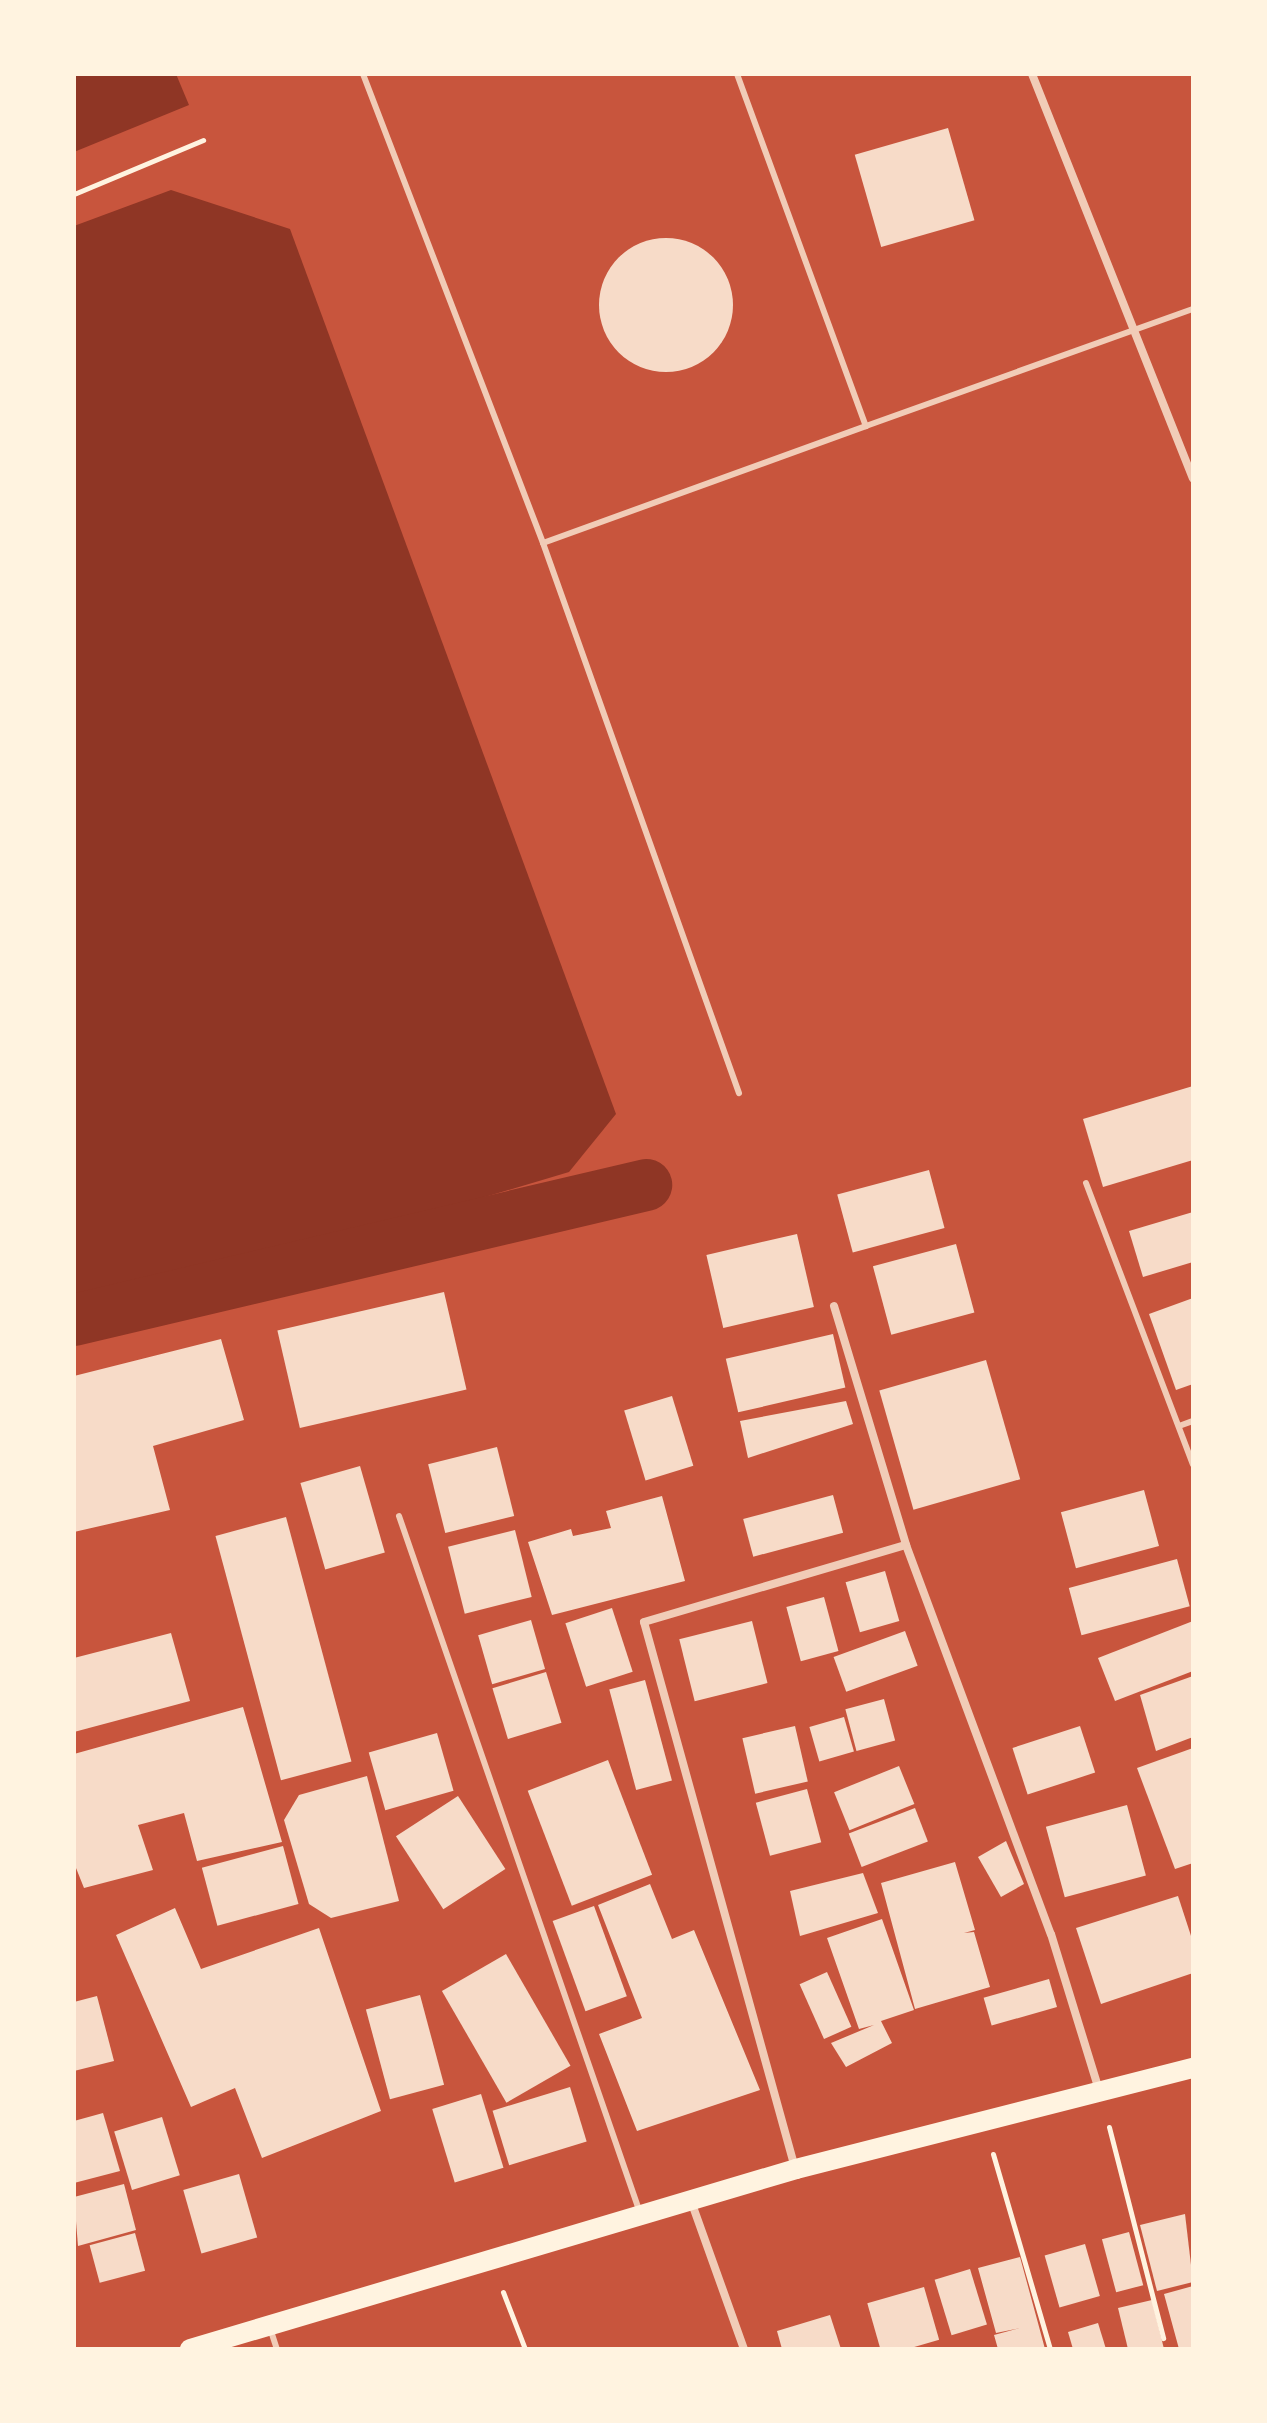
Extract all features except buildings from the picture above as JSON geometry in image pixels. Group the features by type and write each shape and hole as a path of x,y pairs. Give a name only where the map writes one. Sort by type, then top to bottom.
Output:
{"main road":[{"path":"190,2349 796,2169 1193,2068"}],"street":[{"path":"1032,74 1193,478"},
{"path":"834,1306 906,1545 1051,1934 1100,2091"},
{"path":"796,2169 644,1622 906,1545"},
{"path":"691,2200 744,2349"}],"lane":[{"path":"363,74 543,543 739,1093"},
{"path":"737,74 866,426"},
{"path":"543,543 866,426 1137,334 1193,309"},
{"path":"1086,1183 1193,1464"},
{"path":"1179,1426 1193,1421"},
{"path":"399,1516 640,2214"},
{"path":"269,2324 277,2349"}],"path":[{"path":"74,194 203,140"},
{"path":"1100,2091 1163,2338"},
{"path":"984,2122 1050,2349"},
{"path":"490,2258 525,2349"}],"shaded area":[{"path":"74,74 176,74 189,105 74,152"},
{"path":"171,190 290,229 616,1114 569,1172 321,1246 74,1301 74,226"}],"waterway":[{"path":"74,1320 646,1185"}]}
